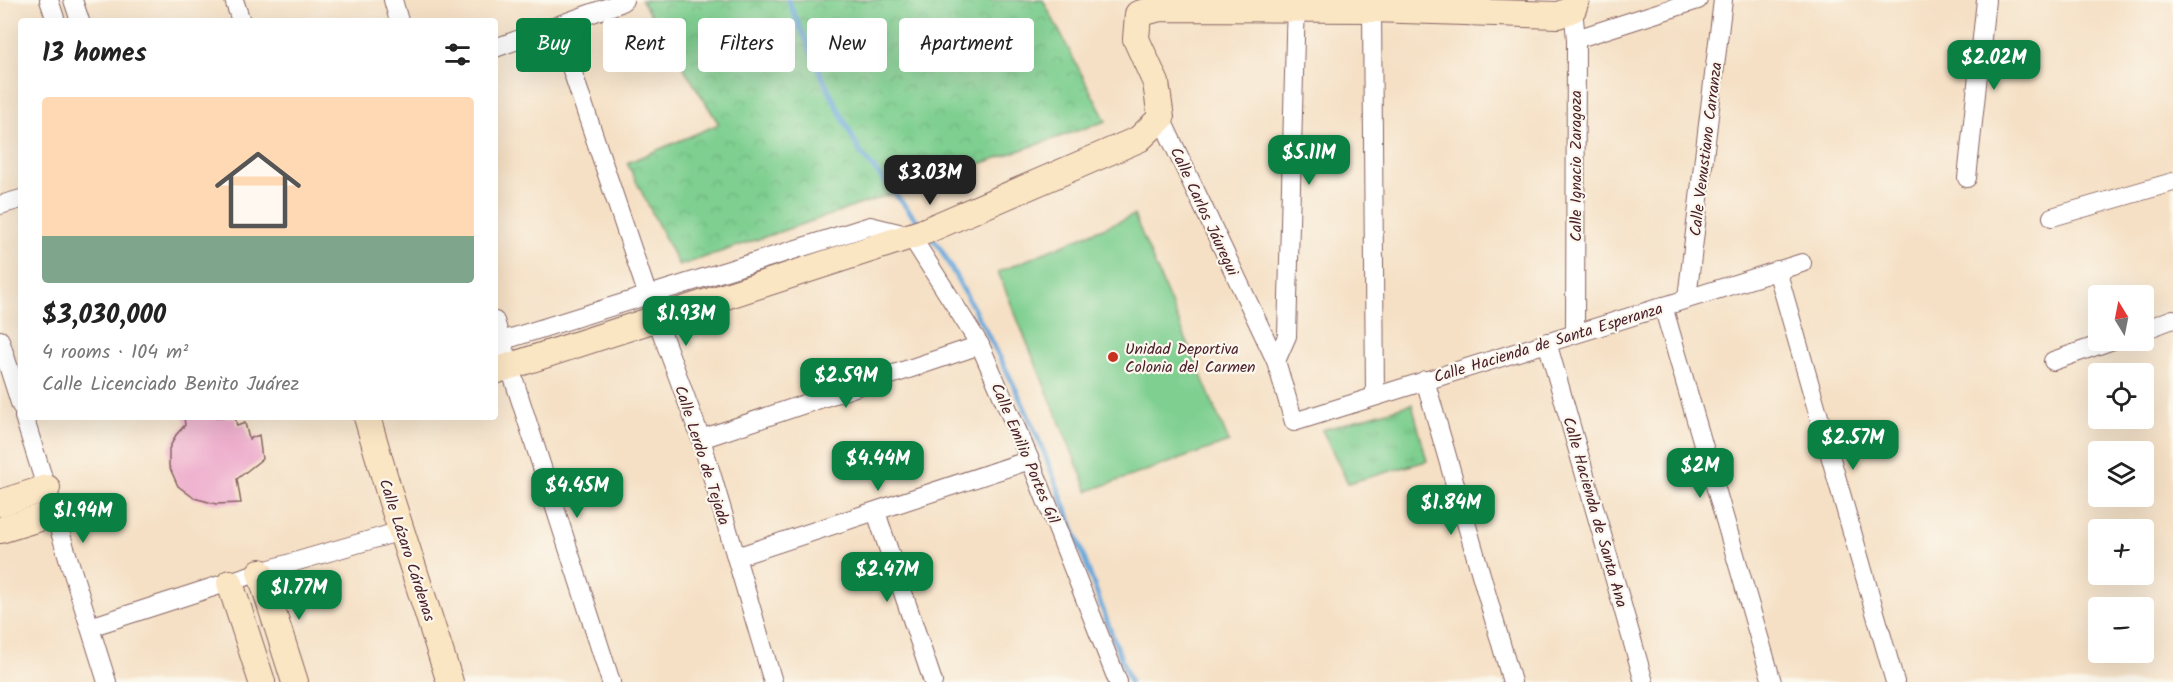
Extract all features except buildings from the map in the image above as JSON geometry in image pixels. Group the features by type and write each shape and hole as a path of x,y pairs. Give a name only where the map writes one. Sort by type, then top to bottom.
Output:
{"street":[{"path":"50,0 55,18"},
{"path":"73,0 79,18"},
{"path":"234,0 240,18"},
{"path":"393,0 398,18"},
{"path":"578,18 624,0"},
{"path":"1576,39 1698,0"},
{"name":"Calle Venustiano Carranza","path":"1687,298 1723,0"},
{"path":"1967,178 1986,0"},
{"path":"1133,7 1296,4 1372,9 1495,7 1558,15 1575,5"},
{"path":"1276,361 1287,336 1296,4"},
{"name":"Calle Ignacio Zaragoza","path":"1575,5 1575,333"},
{"name":"Calle Carlos Jáuregui","path":"1133,7 1136,39 1156,83 1161,118 1276,361 1294,422"},
{"path":"1372,9 1375,396"},
{"path":"498,47 516,41"},
{"name":"Calle Lerdo de Tejada","path":"572,72 652,308 701,439 773,682"},
{"path":"611,682 502,369 498,342 652,308 917,234 1139,139 1161,118"},
{"path":"2052,217 2173,182"},
{"path":"0,205 18,200"},
{"name":"Calle Emilio Portes Gil","path":"917,234 980,345 1030,460 1118,682"},
{"name":"Calle Hacienda de Santa Esperanza","path":"1294,422 1802,263"},
{"path":"1778,270 1895,682"},
{"path":"1663,306 1772,682"},
{"path":"502,369 652,308"},
{"path":"2154,327 2173,320"},
{"path":"0,340 18,397"},
{"name":"Calle Hacienda de Santa Ana","path":"1547,342 1644,682"},
{"path":"701,439 980,345"},
{"path":"2053,362 2088,349"},
{"path":"1425,380 1512,682"},
{"path":"25,420 107,682"},
{"name":"Calle Lázaro Cárdenas","path":"368,420 450,682"},
{"path":"736,557 1030,460"},
{"path":"0,503 47,488"},
{"path":"876,512 933,682"},
{"path":"0,530 55,513"},
{"path":"90,627 401,531"},
{"path":"260,573 296,682"},
{"path":"230,584 262,682"}],"green space":[{"path":"641,0 1043,0 1106,121 679,266 627,163 719,124 686,72 686,18 652,18"},
{"name":"Unidad Deportiva Colonia del Carmen","path":"1134,215 1229,442 1088,491 998,272"},
{"path":"1412,404 1427,461 1348,483 1322,430"}],"waterway":[{"path":"788,0 825,83 860,152 920,224"},
{"path":"930,236 939,246 964,291 1024,406 1060,492 1130,682"}],"place":[{"name":"Unidad Deportiva Colonia del Carmen","path":"1113,357"}]}
